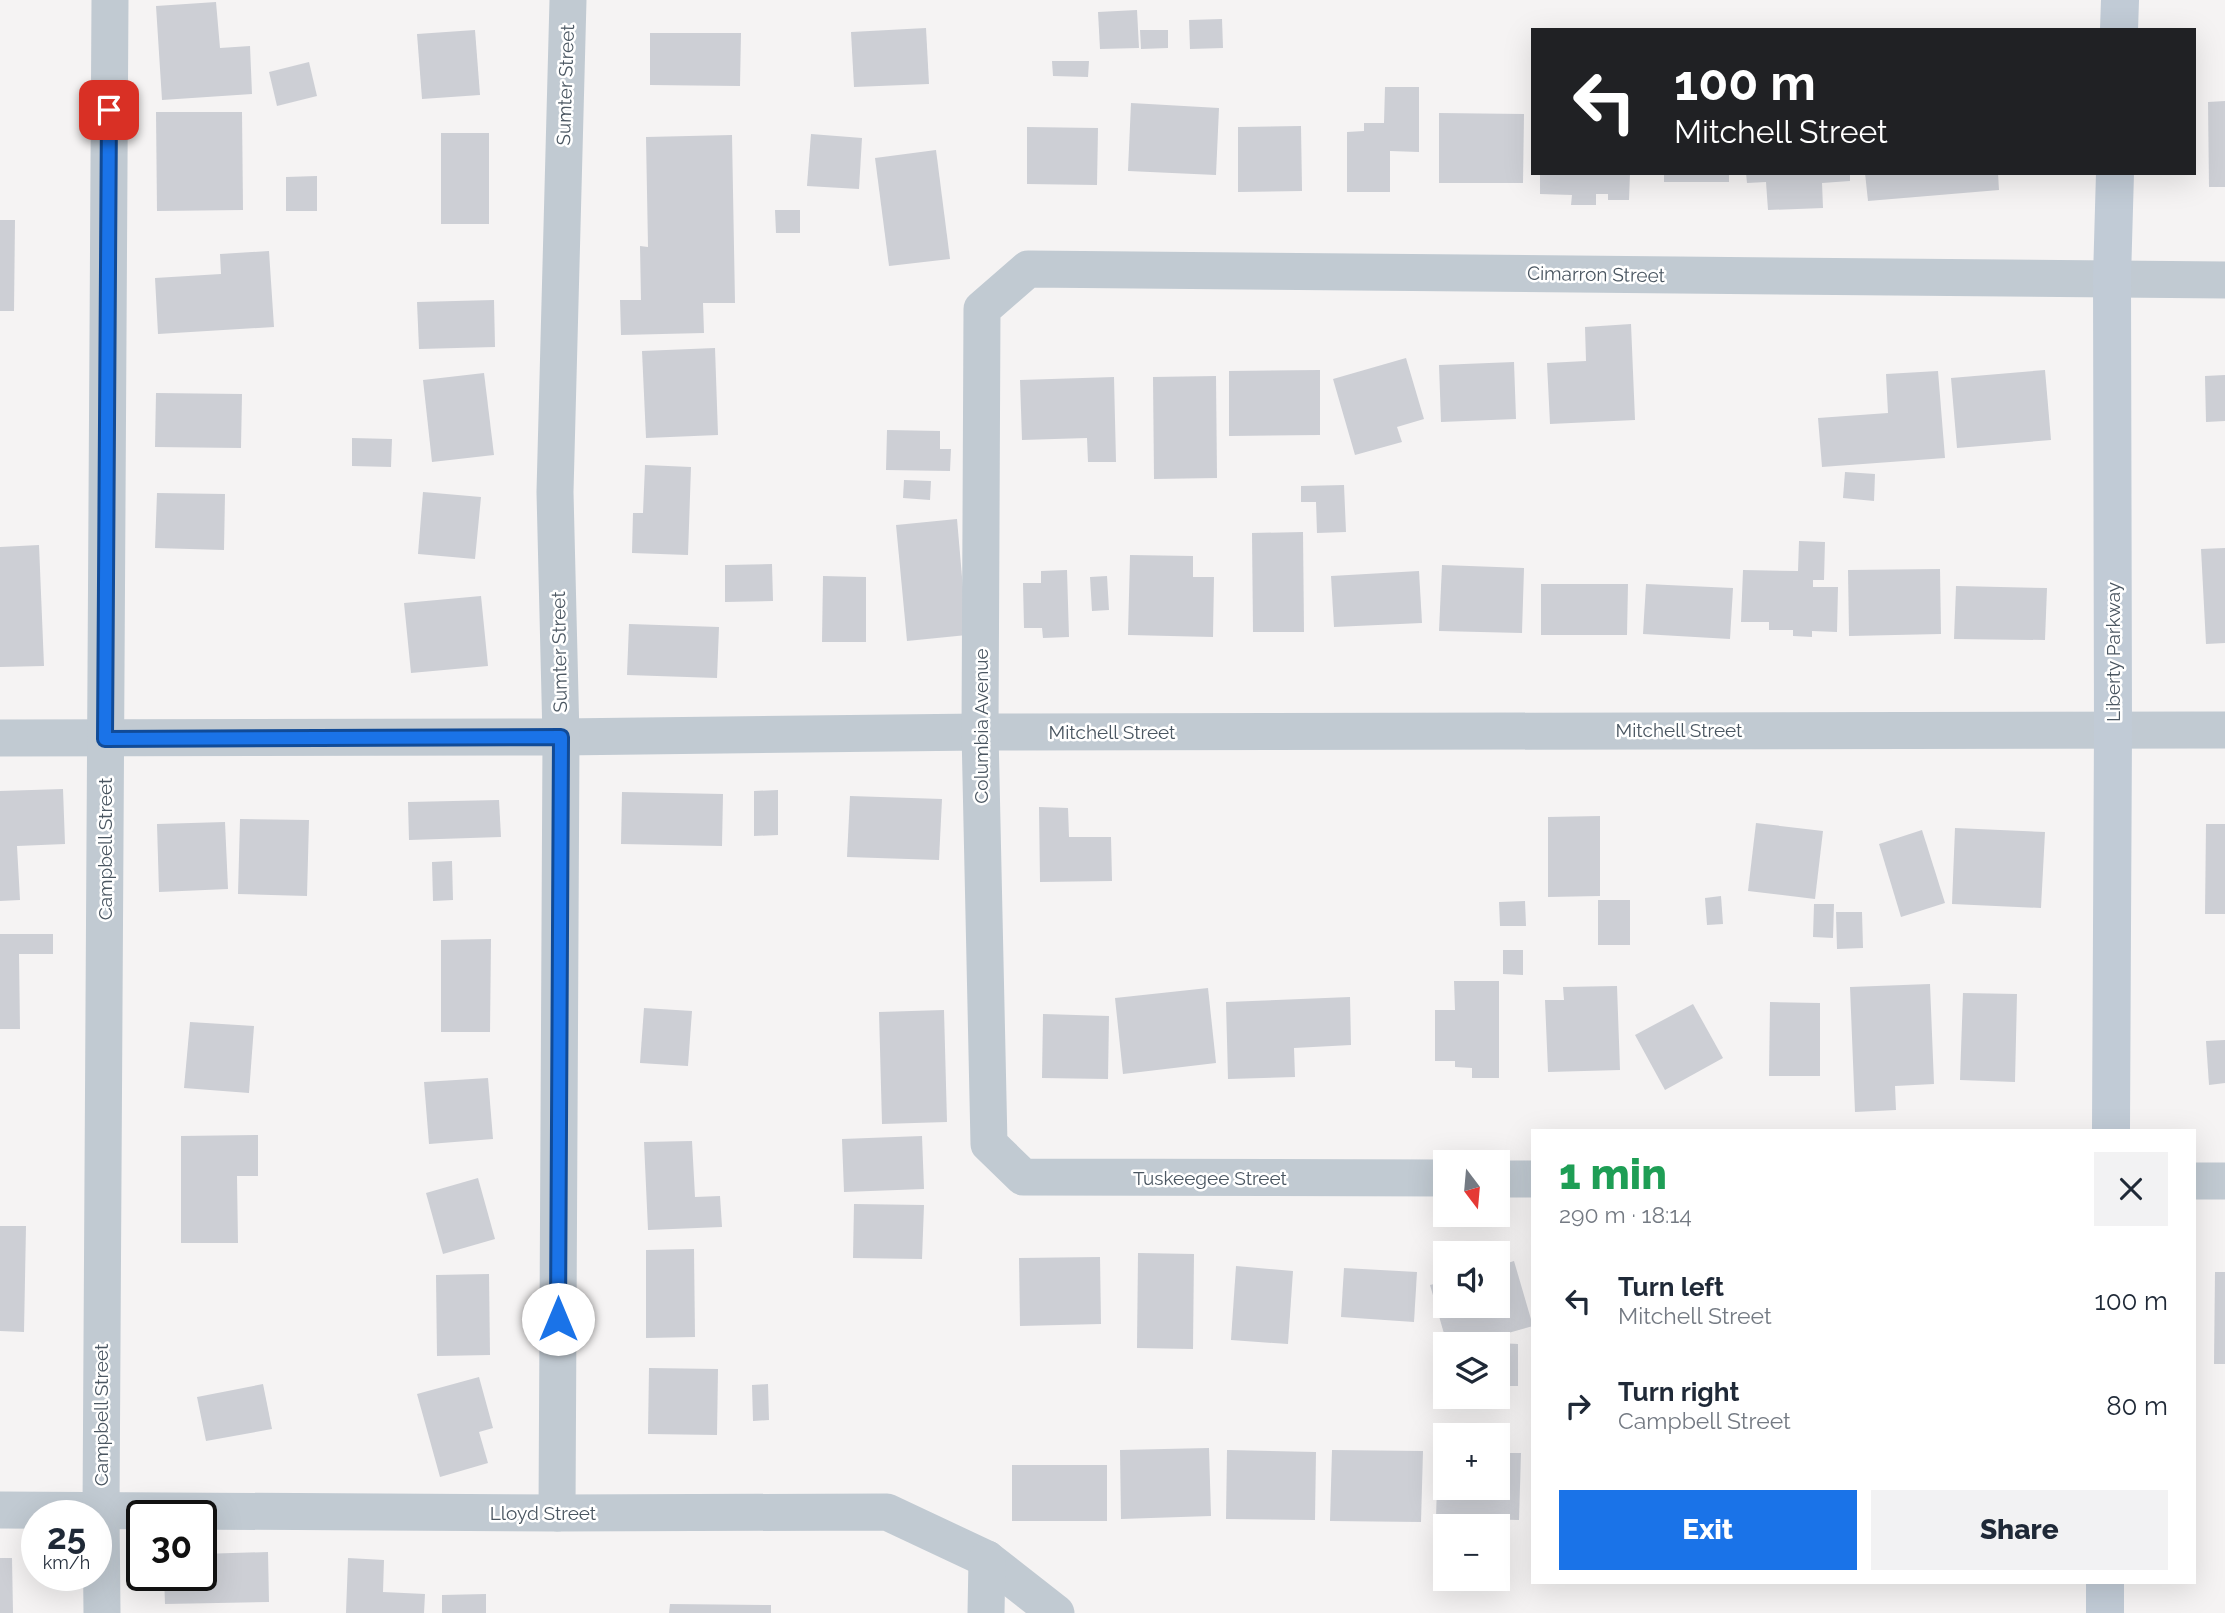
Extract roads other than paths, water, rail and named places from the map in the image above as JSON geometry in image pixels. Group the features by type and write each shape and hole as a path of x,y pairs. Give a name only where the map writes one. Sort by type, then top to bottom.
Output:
{"street":[{"name":"Campbell Street","path":"100,1500 110,0"},
{"name":"Sumter Street","path":"557,1514 561,737 555,492 568,0"},
{"path":"2119,28 2120,0"},
{"name":"Liberty Parkway","path":"2111,1129 2112,278 2115,175"},
{"name":"Cimarron Street","path":"982,309 1028,269 2225,280"},
{"name":"Columbia Avenue","path":"982,309 980,732 989,1144"},
{"name":"Mitchell Street","path":"0,738 561,737 980,732 2225,730"},
{"name":"Tuskeegee Street","path":"989,1144 1023,1177 1433,1178"},
{"path":"1510,1179 1531,1179"},
{"path":"2196,1181 2225,1181"},
{"name":"Lloyd Street","path":"0,1510 21,1510"},
{"name":"Lloyd Street","path":"112,1512 887,1512 987,1559 1056,1613"},
{"path":"986,1613 987,1559"},
{"path":"2105,1584 2105,1613"},
{"name":"Campbell Street","path":"102,1591 102,1613"}]}
